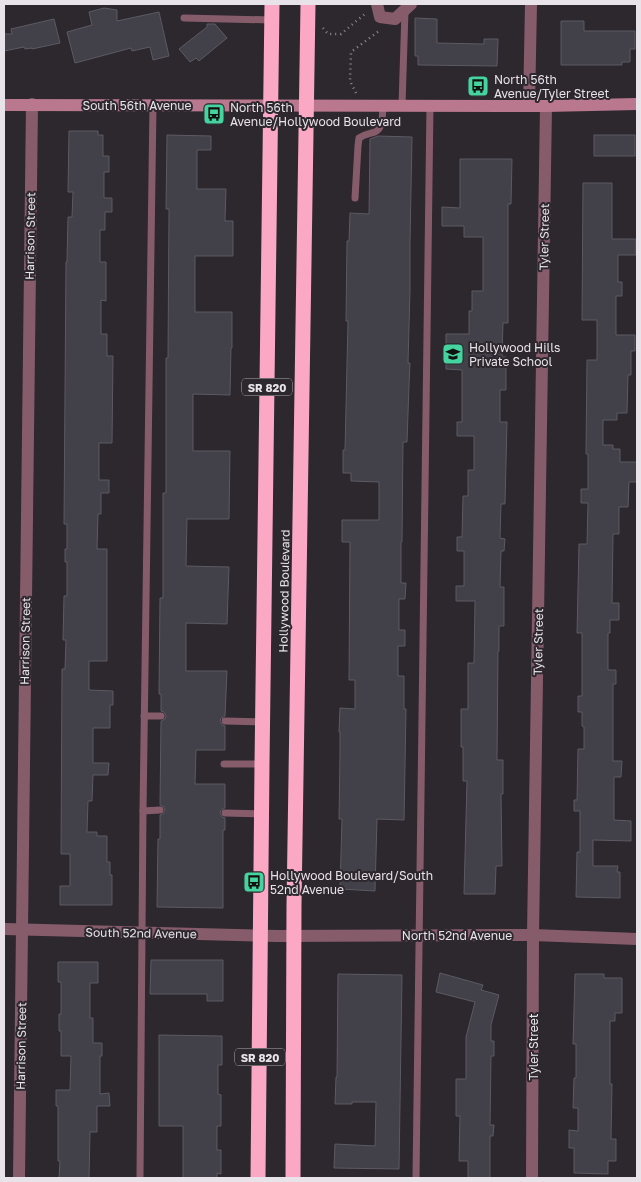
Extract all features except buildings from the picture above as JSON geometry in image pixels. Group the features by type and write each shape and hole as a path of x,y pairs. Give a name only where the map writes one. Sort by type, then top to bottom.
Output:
{"highway":[{"name":"Hollywood Boulevard","path":"258,1178 272,4"},
{"name":"Hollywood Boulevard","path":"293,1178 294,936 308,7"}],"street":[{"path":"529,106 531,4"},
{"path":"374,7 380,17 395,19 408,6"},
{"name":"Harrison Street","path":"19,1178 32,104"},
{"name":"South 56th Avenue","path":"4,105 546,106 637,104"},
{"name":"Tyler Street","path":"532,1178 533,935 546,106"},
{"name":"South 52nd Avenue","path":"4,929 278,936"},
{"name":"North 52nd Avenue","path":"278,936 533,935 637,939"}],"lane":[{"path":"402,105 408,6"},
{"path":"184,18 272,20"},
{"path":"140,1178 142,811 153,105"},
{"path":"355,198 360,138 365,134 375,132 381,126 383,105"},
{"path":"416,1178 430,105"},
{"path":"144,716 161,716"},
{"path":"225,721 263,722"},
{"path":"224,764 262,764"},
{"path":"142,811 160,810"},
{"path":"225,813 262,814"}],"path":[{"path":"308,7 328,34 341,34 374,7"},
{"path":"363,105 350,81 351,52 395,19"}],"place":[{"name":"North 56th Avenue/Tyler Street","path":"478,86"},
{"name":"North 56th Avenue/Hollywood Boulevard","path":"214,114"},
{"name":"Hollywood Hills Private School","path":"453,354"},
{"name":"Hollywood Boulevard/South 52nd Avenue","path":"254,882"}]}
